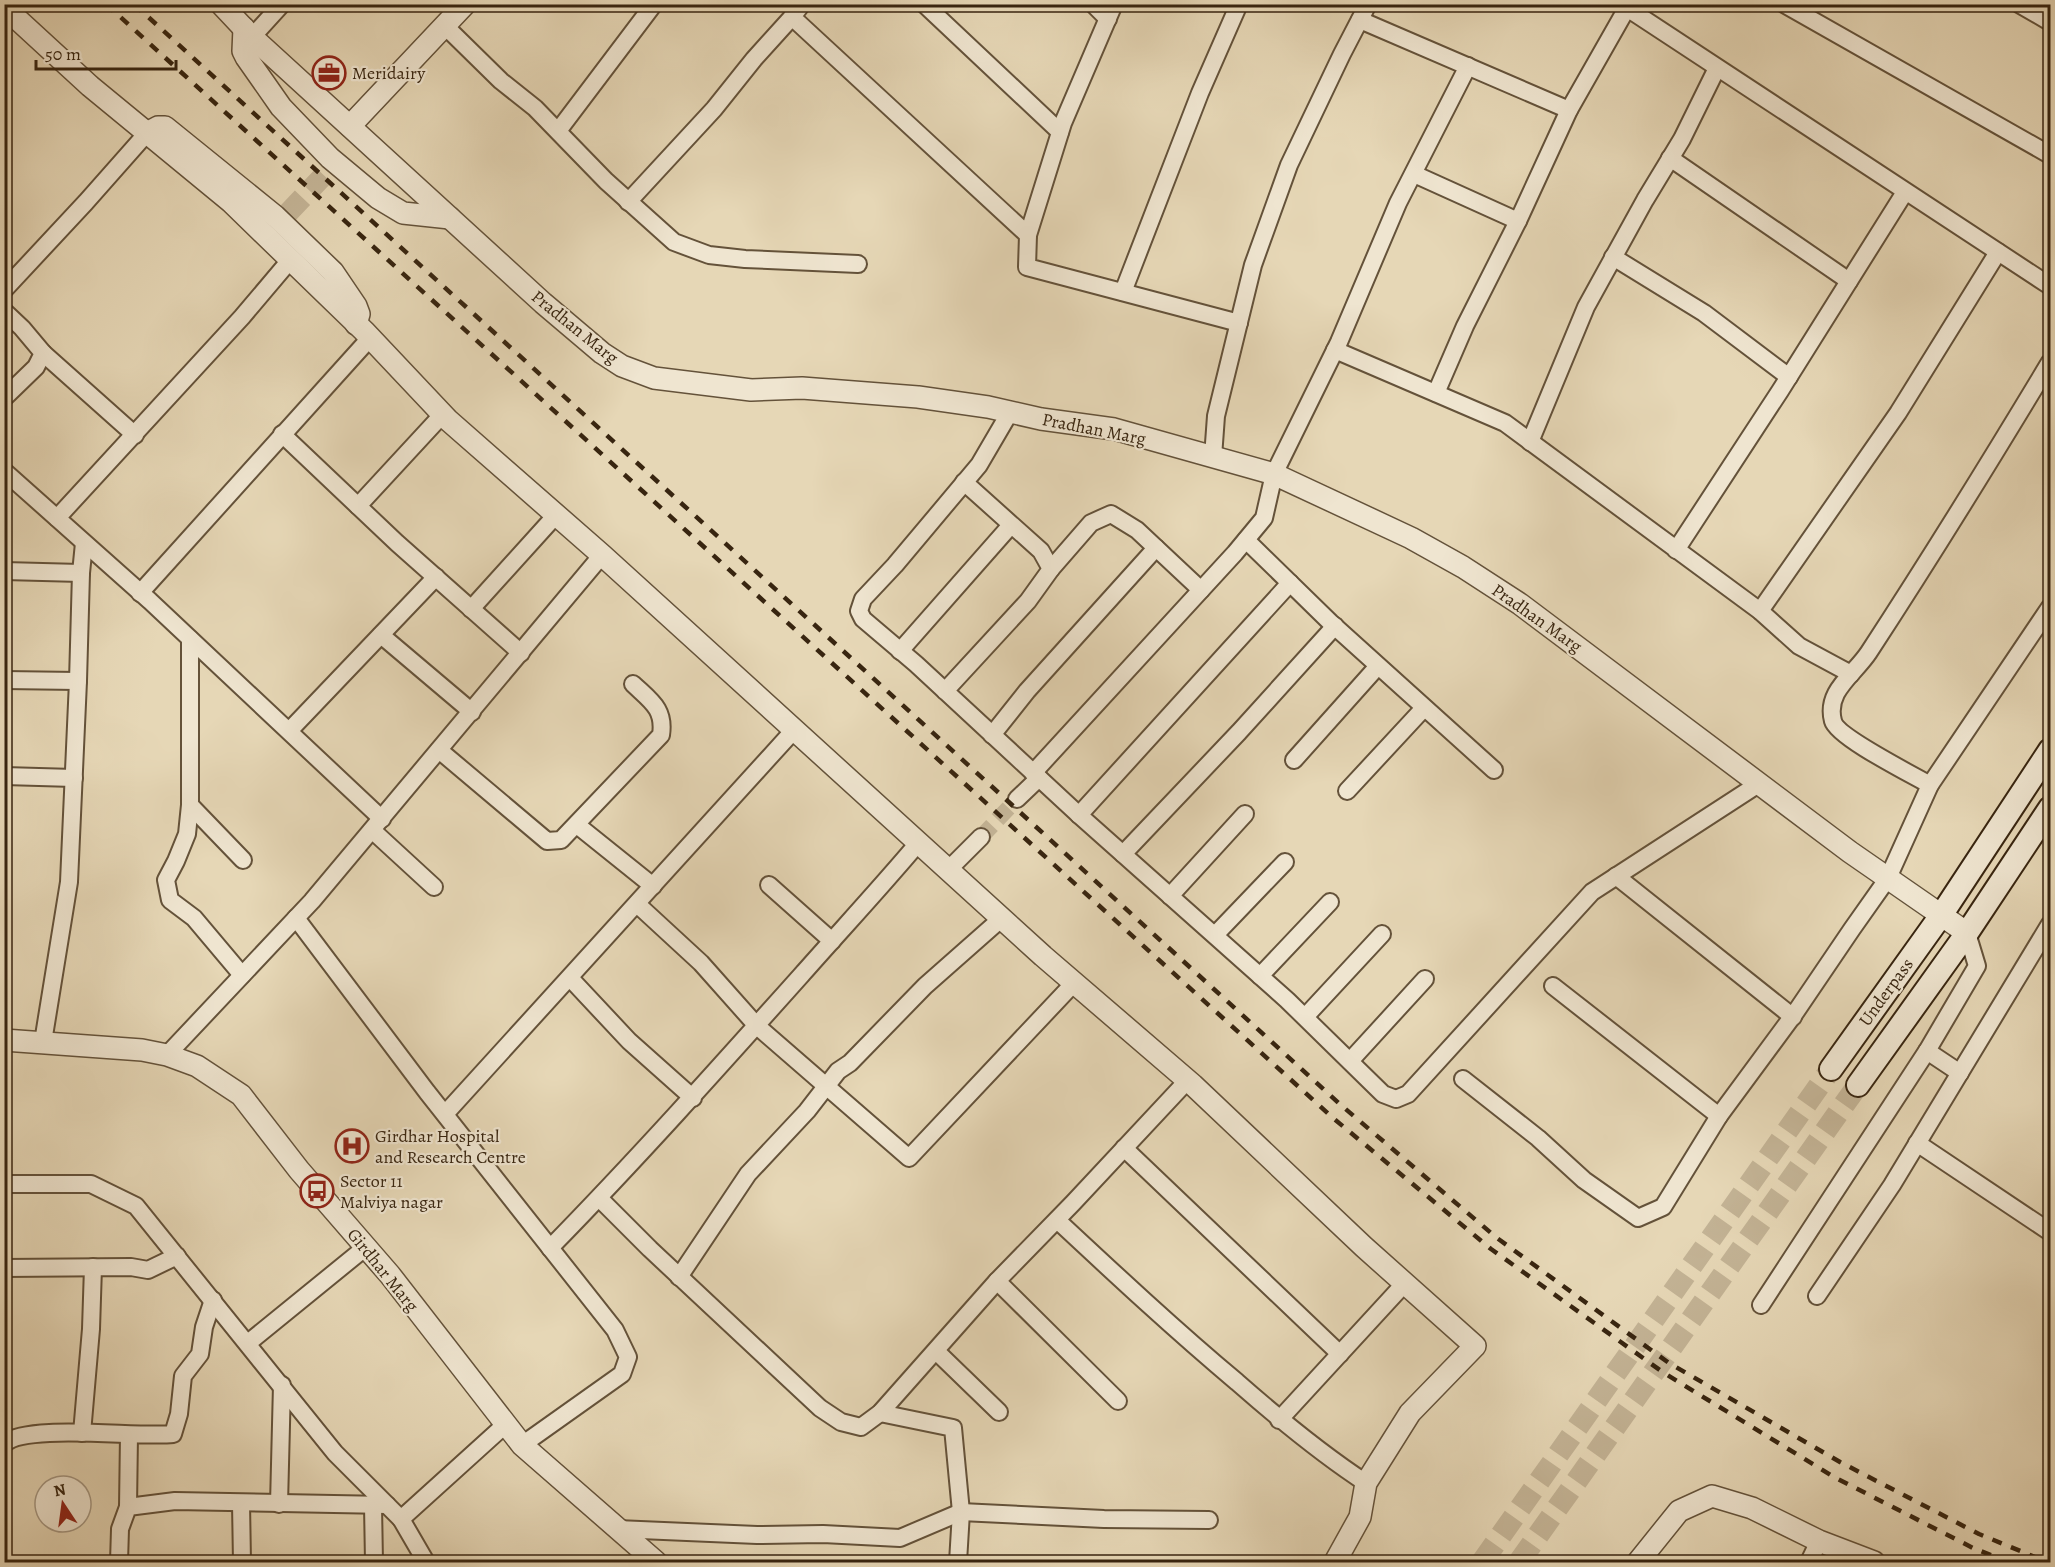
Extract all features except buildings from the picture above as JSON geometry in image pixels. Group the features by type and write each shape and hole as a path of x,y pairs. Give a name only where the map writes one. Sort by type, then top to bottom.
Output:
{"main road":[{"name":"Underpass","path":"1831,1069 1941,914 2050,750"},
{"name":"Underpass","path":"1858,1085 1967,933 2050,808"}],"street":[{"name":"Pradhan Marg","path":"221,4 248,32 581,337 622,366 654,378 751,390 802,388 918,397 1010,411 1041,419 1114,429 1274,474 1411,538 1463,567 1520,604 1888,878 1967,933"},
{"path":"282,4 248,32 243,51 281,107 331,166 378,198 403,213 450,218"},
{"path":"350,126 465,4"},
{"path":"558,131 654,4"},
{"path":"924,4 1060,132"},
{"path":"1093,4 1111,12 1060,132 1028,235 1027,267 1239,323"},
{"path":"1123,292 1200,93 1239,4"},
{"path":"1213,457 1216,416 1253,265 1289,165 1368,4"},
{"path":"1784,4 2050,155"},
{"path":"2019,4 2050,22"},
{"path":"4,7 90,86 231,202 291,259 443,414 1074,983 1187,1081 1475,1346 1410,1413 1366,1483 1360,1517 1335,1563"},
{"path":"1437,393 1465,326 1518,221 1569,110 1627,8 2050,286"},
{"path":"628,202 714,109 797,11 1028,235"},
{"path":"1360,20 1569,110"},
{"path":"445,26 501,81 535,108 628,202 674,243 709,255 745,259 858,264"},
{"path":"1017,799 1264,518 1274,474 1335,350 1398,203 1468,66"},
{"path":"1530,441 1586,307 1682,139 1717,68"},
{"path":"4,290 147,133 158,127 165,128 284,217 340,281 356,306 363,331"},
{"path":"1670,158 1849,281"},
{"path":"1414,174 1518,221"},
{"path":"1676,550 1789,377 1905,192"},
{"path":"1760,611 1898,413 1998,252"},
{"path":"1613,257 1704,314 1789,377"},
{"path":"57,518 242,317 291,259"},
{"path":"4,311 43,353 135,435"},
{"path":"140,593 282,434 363,331"},
{"path":"1335,350 1505,423 1760,611 1799,646 1851,674"},
{"path":"4,398 36,367 43,353"},
{"path":"1930,785 1848,738 1833,724 1830,708 1834,695 1863,661 2050,363"},
{"path":"1010,411 978,465 895,565 863,599 859,611 863,619 1305,1017 1383,1094 1396,1099 1408,1094 1592,892 1760,783"},
{"path":"358,506 443,414"},
{"path":"282,434 521,653"},
{"path":"4,471 289,731 434,887"},
{"path":"964,482 1041,551 1051,569"},
{"path":"945,692 1028,601 1051,569 1091,523 1111,514 1137,530 1201,590"},
{"path":"471,609 556,515"},
{"path":"900,651 1011,525"},
{"path":"1246,540 1378,666 1494,770"},
{"path":"43,1042 69,882 84,543"},
{"path":"992,735 1027,692 1156,548"},
{"path":"166,1055 296,918 602,555"},
{"path":"4,571 81,573"},
{"path":"289,731 436,577"},
{"path":"1079,815 1290,583"},
{"path":"1463,1078 1538,1138 1584,1180 1638,1218 1663,1207 1719,1116 1793,1017 1888,878 1930,785 2050,607"},
{"path":"1123,854 1335,626"},
{"path":"381,635 472,712"},
{"path":"190,639 190,805 187,834 166,880 170,900 194,918 242,975"},
{"path":"1294,760 1378,666"},
{"path":"4,680 78,681"},
{"path":"439,750 547,841 561,840 661,735 663,721 655,705 633,684"},
{"path":"1347,791 1424,708"},
{"path":"445,1114 795,729"},
{"path":"4,776 74,778"},
{"path":"190,805 243,860"},
{"path":"1170,896 1245,814"},
{"path":"577,825 653,886"},
{"path":"949,869 981,837"},
{"path":"550,1248 693,1098 919,842"},
{"path":"1215,935 1285,862"},
{"path":"1616,876 1793,1017"},
{"path":"769,885 832,941"},
{"path":"1260,976 1330,902"},
{"path":"637,904 701,963 757,1026 909,1158 1074,983"},
{"path":"296,918 363,1009 615,1330 628,1357 622,1374 522,1445"},
{"path":"679,1276 748,1174 827,1087 838,1071 850,1063 925,986 1002,918"},
{"path":"1817,1296 1892,1185 2050,924"},
{"path":"1761,1305 1927,1051 1977,966 1967,933"},
{"path":"1305,1017 1382,934"},
{"path":"570,978 630,1041 693,1098"},
{"path":"1350,1061 1425,979"},
{"path":"1553,986 1719,1116"},
{"name":"Girdhar Marg","path":"4,1040 142,1050 166,1055 196,1066 241,1095 299,1170 390,1275 522,1445 656,1563"},
{"path":"1927,1051 1960,1072"},
{"path":"599,1198 820,1408 841,1422 861,1427 880,1413 997,1281 1187,1081"},
{"path":"1917,1143 2050,1232"},
{"path":"1124,1148 1340,1354"},
{"path":"4,1184 91,1184 136,1206 248,1342 335,1453 380,1505 401,1519 426,1563"},
{"path":"1057,1220 1279,1420 1336,1464 1366,1483"},
{"path":"248,1342 366,1247"},
{"path":"4,1268 131,1267 148,1270 177,1256"},
{"path":"82,1433 91,1329 93,1267"},
{"path":"997,1281 1118,1401"},
{"path":"1279,1420 1405,1283"},
{"path":"4,1444 27,1434 173,1434 179,1414 183,1376 200,1354 204,1327 213,1300"},
{"path":"936,1351 999,1412"},
{"path":"279,1504 282,1385"},
{"path":"880,1413 953,1428 961,1512 958,1563"},
{"path":"401,1519 506,1424"},
{"path":"119,1563 120,1529 128,1507 129,1435"},
{"path":"1638,1563 1679,1511 1712,1496 1752,1508 1819,1541 1874,1563"},
{"path":"128,1507 175,1501 380,1505"},
{"path":"241,1503 242,1563"},
{"path":"374,1563 380,1505"},
{"path":"617,1529 900,1538 961,1512 1104,1519 1209,1520"},
{"path":"1809,1563 1819,1541"}],"tunnel":[{"path":"288,213 328,171"},
{"path":"981,837 1017,799"},
{"path":"1482,1562 1831,1069"},
{"path":"1519,1562 1858,1085"}],"railway":[{"path":"106,4 1333,1118 1491,1249 1664,1373 1834,1477 1973,1548 2008,1562"},
{"path":"134,4 1342,1106 1497,1238 1669,1363 1840,1462 1979,1534 2047,1562"}],"place":[{"name":"Meridairy","path":"329,73"},
{"name":"Girdhar Hospital and Research Centre","path":"352,1146"},
{"name":"Sector 11 Malviya nagar","path":"317,1191"}]}
